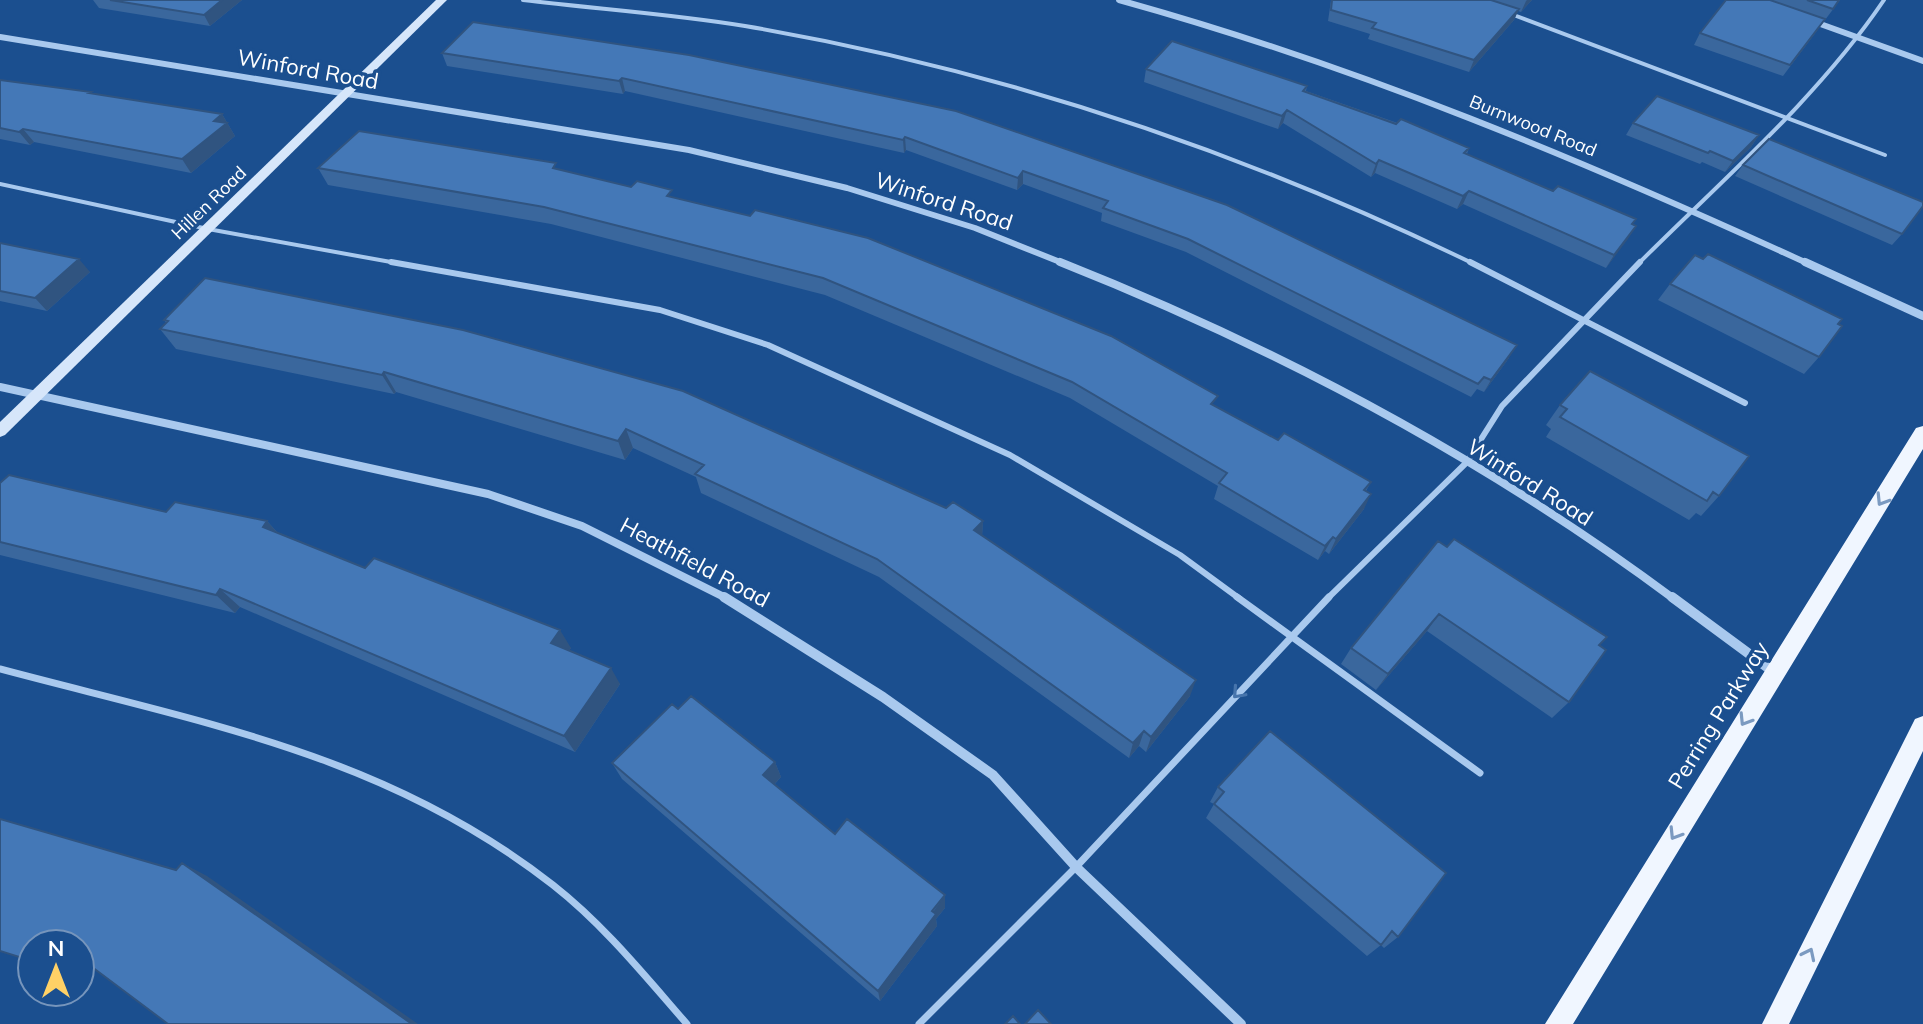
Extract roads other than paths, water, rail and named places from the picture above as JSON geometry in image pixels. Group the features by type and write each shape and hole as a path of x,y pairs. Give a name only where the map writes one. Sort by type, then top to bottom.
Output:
{"main road":[{"name":"Perring Parkway","path":"1558,1024 1923,433"},
{"path":"1775,1024 1923,727"}],"street":[{"name":"Hillen Road","path":"0,431 442,0"},
{"name":"Burnwood Road","path":"1119,0 1322,60 1460,111 1694,211 1923,316"},
{"path":"1805,19 1923,61"},
{"name":"Winford Road","path":"0,37 689,150 924,211 1015,242 1176,308 1319,378 1466,463 1625,562 1775,673"},
{"name":"Heathfield Road","path":"0,387 488,494 582,526 731,600 883,697 993,775 1076,867 1241,1024"}],"lane":[{"path":"523,0 744,26 888,55 1127,120 1374,215 1583,318 1745,403"},
{"path":"919,1024 1076,867 1290,635 1466,463 1502,406 1583,318 1785,118 1859,37 1884,0"},
{"path":"1507,13 1646,62 1885,155"},
{"path":"0,184 208,229 660,310 768,345 1010,455 1180,555 1480,773"},
{"path":"0,669 284,743 377,783 472,831 553,885 634,963 687,1024"}]}
